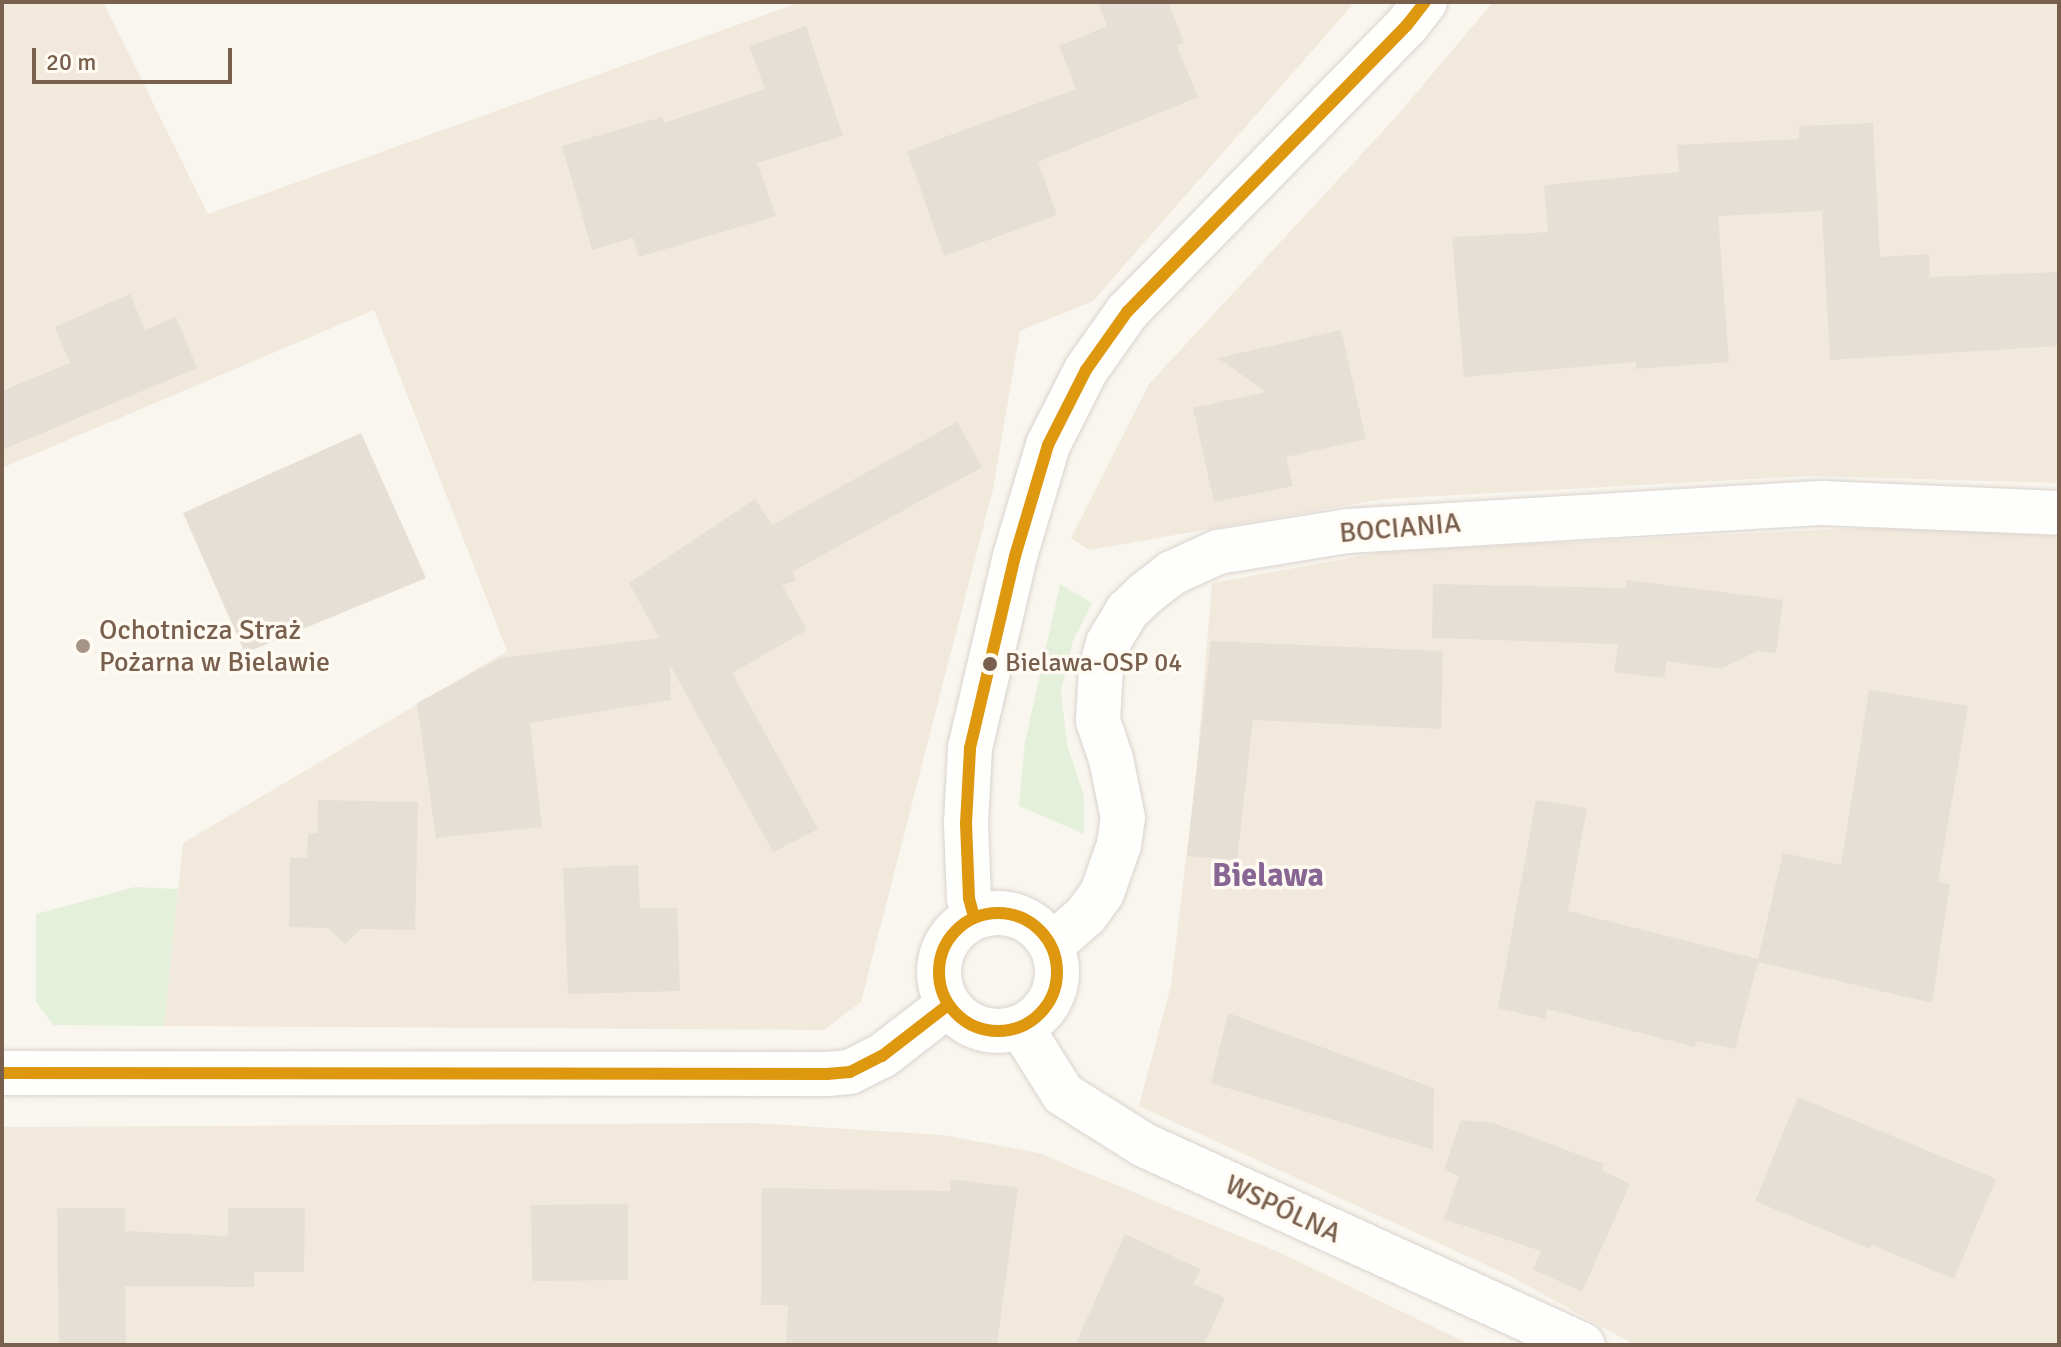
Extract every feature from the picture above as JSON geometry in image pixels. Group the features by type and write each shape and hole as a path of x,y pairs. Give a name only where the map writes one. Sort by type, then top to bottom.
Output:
{"street":[{"path":"974,917 969,898 966,823 970,748 1015,556 1055,433 1086,370 1127,312 1407,25 1425,2"},
{"name":"BOCIANIA","path":"1052,945 1086,915 1102,893 1119,845 1123,818 1111,759 1098,721 1101,668 1108,643 1127,611 1145,594 1172,573 1218,552 1348,531 1823,503 2059,513"},
{"path":"997,912 1019,916 1038,927 1052,945 1058,964 1057,984 1050,1001 1021,1027 1001,1031 981,1029 962,1019 948,1005 940,985 940,965 945,945 958,929 974,917 997,912"},
{"path":"2,1073 827,1074 850,1072 882,1056 948,1005"},
{"name":"WSPÓLNA","path":"1021,1027 1063,1094 1144,1145 1582,1345"}],"shaded area":[{"path":"2,2 103,2 208,214 801,2 1355,2 1093,301 1020,331 993,489 861,1002 824,1030 164,1026 183,843 507,651 374,310 2,468"},
{"path":"1493,2 2059,2 2059,483 1810,476 1384,499 1089,550 1071,538 1149,384 1395,118"},
{"path":"1861,528 2059,530 2059,1345 1635,1345 1510,1276 1139,1106 1171,985 1197,764 1212,583 1387,551"},
{"path":"753,1123 942,1135 1039,1153 1285,1255 1471,1345 2,1345 2,1127"}],"green space":[{"path":"1060,584 1092,603 1073,641 1061,692 1067,744 1084,796 1084,834 1019,806 1025,742"},
{"path":"135,887 178,889 164,1026 53,1025 36,1002 36,914"}],"building":[{"path":"1098,2 1168,2 1184,43 1177,46 1198,97 1038,162 1057,215 944,256 907,151 1076,89 1059,46 1107,26"},
{"path":"806,26 843,136 757,163 776,216 639,257 633,238 592,250 562,146 662,117 664,123 765,89 749,46"},
{"path":"1873,123 1880,257 1929,254 1930,277 2059,272 2059,346 1830,360 1822,211 1718,216 1729,362 1636,369 1636,362 1464,377 1452,237 1548,232 1544,185 1679,172 1677,145 1799,139 1799,126"},
{"path":"130,294 145,330 176,317 197,368 2,450 2,391 70,363 55,327"},
{"path":"1341,330 1366,439 1286,457 1293,486 1214,502 1193,408 1266,392 1218,358"},
{"path":"957,422 982,467 792,572 796,581 782,585 807,630 732,673 818,829 773,852 670,665 671,700 530,723 542,827 436,838 417,703 500,658 659,638 629,583 755,499 772,525"},
{"path":"361,433 426,578 245,653 183,513"},
{"path":"1627,580 1783,600 1776,653 1758,651 1720,669 1667,661 1664,678 1614,672 1618,644 1432,638 1433,584 1626,588"},
{"path":"1211,641 1443,651 1441,729 1253,720 1237,860 1187,856"},
{"path":"1869,690 1968,706 1938,882 1950,884 1932,1003 1758,962 1735,1049 1696,1041 1695,1047 1547,1009 1545,1019 1498,1008 1536,800 1587,808 1568,911 1758,959 1783,853 1841,865"},
{"path":"318,800 418,802 415,930 361,929 345,944 328,928 289,927 290,858 307,858 308,833 317,833"},
{"path":"638,865 640,908 677,908 680,991 568,994 563,868"},
{"path":"1228,1013 1434,1088 1433,1150 1211,1083"},
{"path":"1798,1097 1996,1179 1954,1279 1872,1245 1870,1249 1755,1201"},
{"path":"1461,1120 1494,1123 1604,1164 1602,1170 1630,1184 1582,1292 1533,1269 1541,1251 1444,1219 1459,1176 1444,1170"},
{"path":"951,1179 1018,1188 997,1345 786,1345 788,1305 761,1305 762,1188 950,1191"},
{"path":"628,1204 628,1280 532,1281 531,1205"},
{"path":"57,1208 125,1208 125,1231 228,1236 228,1208 305,1208 304,1272 254,1272 254,1287 125,1286 126,1345 59,1345"},
{"path":"1125,1234 1200,1269 1194,1284 1225,1298 1204,1345 1075,1345"}],"transit line":[{"path":"974,917 969,898 966,823 970,748 1015,556 1048,445 1086,370 1127,312 1407,25 1425,2"},
{"path":"998,913 1021,918 1040,930 1052,949 1057,972 1052,995 1040,1014 1021,1026 998,1031 975,1026 956,1014 944,995 939,972 944,949 956,930 975,918 998,913"},
{"path":"2,1073 827,1074 850,1072 882,1056 948,1005"}],"place":[{"name":"Ochotnicza Straż Pożarna w Bielawie","path":"83,646"},
{"name":"Bielawa-OSP 04","path":"990,664"}],"district":[{"name":"Bielawa","path":"1268,876"}]}
